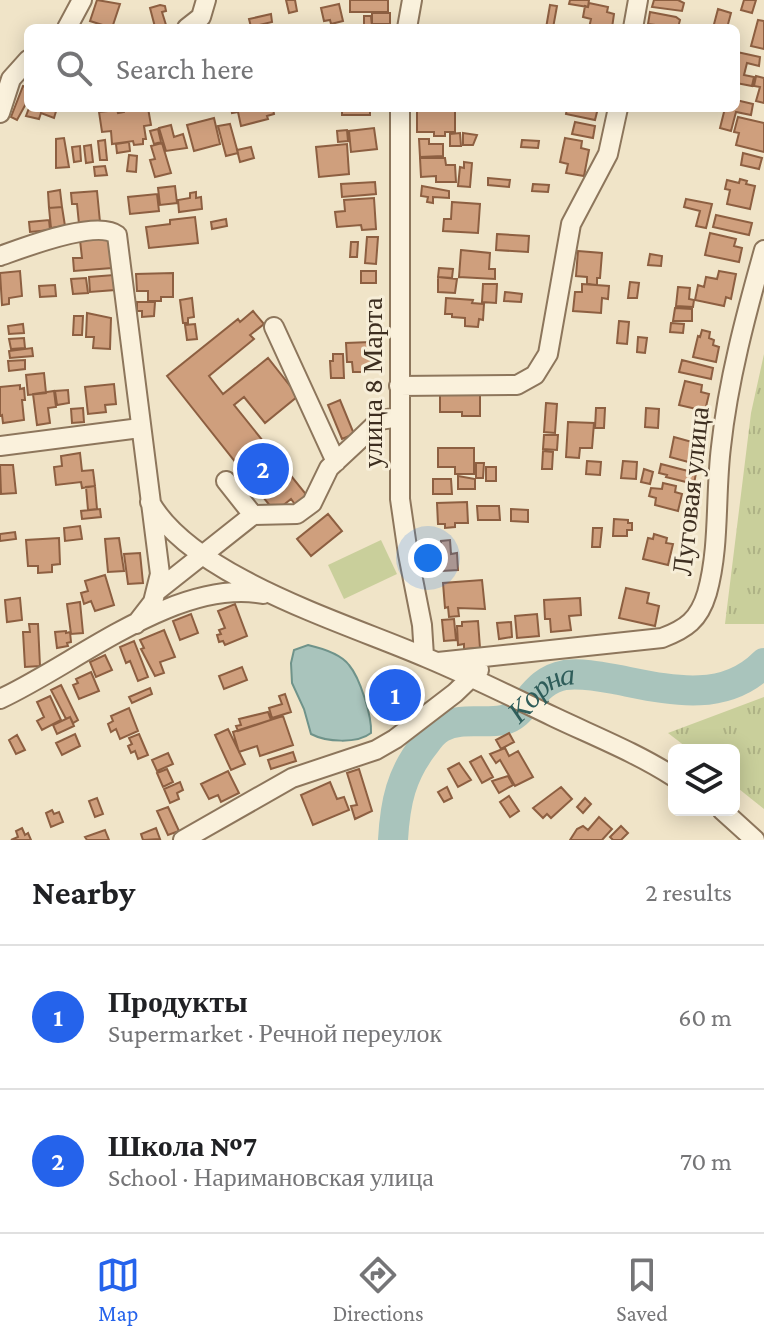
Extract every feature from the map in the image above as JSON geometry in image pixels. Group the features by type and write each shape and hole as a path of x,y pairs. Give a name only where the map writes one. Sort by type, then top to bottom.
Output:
{"street":[{"path":"69,24 82,0"},
{"path":"193,24 201,17 206,0"},
{"path":"408,24 412,0"},
{"path":"634,24 638,0"},
{"path":"0,113 11,79 24,64"},
{"name":"улица 8 Марта","path":"400,112 400,499 424,637 431,659"},
{"path":"399,386 517,385 526,382 542,367 551,342 571,224 608,154 617,112"},
{"path":"0,256 68,234 106,230 117,235 160,574 153,602 136,624"},
{"name":"Луговая улица","path":"431,659 662,638 684,630 698,615 707,594 711,566 725,413 764,250"},
{"path":"274,327 336,462"},
{"path":"157,591 253,515 297,514 312,503 322,480 336,462 380,420 399,417"},
{"path":"0,446 140,428"},
{"path":"226,481 253,515"},
{"path":"150,502 166,524 228,571 285,599 431,659 628,751 668,774"},
{"path":"0,699 136,624 188,600 223,592 256,593 285,599"},
{"path":"183,840 292,778 376,750 395,739 472,678 492,655"},
{"path":"729,816 755,840"}],"green space":[{"path":"764,354 764,624 725,624 751,413"},
{"path":"381,540 397,574 344,599 328,565"},
{"path":"764,697 764,809 740,790 740,744 682,744 668,733"}],"water":[{"path":"308,645 336,654 349,665 370,717 371,733 365,737 341,741 311,734 292,683 291,663 294,650"}],"building":[{"path":"97,0 120,4 113,24 90,21"},
{"path":"286,0 295,0 297,11 289,13"},
{"path":"350,0 388,0 388,12 350,12"},
{"path":"570,0 589,0 588,7 569,4"},
{"path":"654,0 684,3 682,11 652,7"},
{"path":"744,0 756,0 752,13 741,10"},
{"path":"589,3 608,7 607,12 614,14 613,24 590,24 591,19 583,17 585,6 588,7"},
{"path":"339,4 343,21 331,24 330,20 324,21 321,8"},
{"path":"550,5 557,6 554,24 547,24"},
{"path":"165,6 166,11 162,12 166,24 154,24 150,8"},
{"path":"718,9 731,13 728,24 714,24"},
{"path":"650,12 680,20 679,24 648,24"},
{"path":"372,13 390,13 390,24 372,24"},
{"path":"271,14 272,22 250,24 249,19"},
{"path":"364,16 371,16 372,24 364,24"},
{"path":"758,20 764,21 764,49 751,46"},
{"path":"740,53 760,57 759,66 747,63 744,75 754,77 752,86 740,84"},
{"path":"756,76 764,78 764,103 756,101 760,87 754,86"},
{"path":"24,86 24,107 17,120 11,117"},
{"path":"740,101 753,104 751,115 736,112 740,112"},
{"path":"28,112 56,112 54,118 41,113 39,119 26,116"},
{"path":"99,112 149,112 151,125 144,126 146,139 143,139 143,144 134,145 133,141 112,144 111,131 102,132"},
{"path":"238,112 274,112 267,116 268,119 241,126"},
{"path":"342,112 370,112 370,115 342,115"},
{"path":"417,112 455,112 455,132 434,136 434,132 417,132"},
{"path":"566,112 597,112 595,120"},
{"path":"724,112 736,112 731,131 720,128"},
{"path":"738,117 764,123 764,152 736,145 739,133 734,132"},
{"path":"214,118 220,144 194,151 187,125"},
{"path":"575,122 595,126 593,138 572,134"},
{"path":"230,124 238,153 226,156 218,126"},
{"path":"171,125 174,137 183,134 187,148 166,151 159,128"},
{"path":"374,128 377,149 351,152 349,131"},
{"path":"158,129 161,142 154,144 150,131"},
{"path":"347,130 348,141 338,142 337,131"},
{"path":"460,133 461,146 450,146 450,134"},
{"path":"463,133 477,135 473,145 463,145"},
{"path":"64,138 69,167 56,168 56,139"},
{"path":"565,138 582,141 581,148 589,150 584,176 566,173 568,164 560,162"},
{"path":"419,139 429,139 429,144 443,144 443,156 420,157"},
{"path":"105,140 107,160 100,160 98,141"},
{"path":"522,140 539,141 538,148 521,147"},
{"path":"129,142 130,151 117,153 116,144"},
{"path":"162,143 171,173 155,177 150,160 155,159 151,146"},
{"path":"347,144 349,174 319,177 316,147"},
{"path":"91,145 93,162 86,163 84,146"},
{"path":"80,146 81,161 74,162 72,147"},
{"path":"251,147 254,158 240,162 237,150"},
{"path":"743,153 762,158 759,169 741,165"},
{"path":"129,155 137,156 136,172 127,171"},
{"path":"420,158 445,158 446,165 455,165 456,182 436,182 436,176 421,177"},
{"path":"464,162 472,163 470,187 458,186 460,167 464,168"},
{"path":"105,166 107,175 95,176 94,167"},
{"path":"488,178 510,180 509,187 488,185"},
{"path":"740,179 755,186 750,209 727,204 730,190 725,189 727,180 739,183"},
{"path":"375,182 376,194 342,197 341,184"},
{"path":"533,184 549,185 548,192 532,191"},
{"path":"175,186 177,203 160,205 158,188"},
{"path":"422,186 449,191 449,198 433,197 433,203 427,202 428,197 421,196"},
{"path":"60,190 62,207 49,208 48,192"},
{"path":"97,191 100,222 79,224 77,204 72,204 71,193"},
{"path":"196,192 196,198 201,197 202,209 179,212 178,200 190,198 190,193"},
{"path":"157,194 159,211 130,214 128,197"},
{"path":"374,198 376,229 362,230 361,225 337,227 335,212 345,211 344,200"},
{"path":"686,199 712,204 706,228 696,226 700,211 684,207"},
{"path":"452,202 480,204 478,233 443,231 444,219 451,219"},
{"path":"62,207 65,226 51,228 49,208"},
{"path":"716,215 752,223 749,235 713,227"},
{"path":"195,217 198,243 149,248 146,227"},
{"path":"226,219 227,226 212,229 211,222"},
{"path":"49,220 50,230 30,232 29,222"},
{"path":"710,233 736,239 734,246 742,248 739,262 705,255"},
{"path":"497,234 529,236 528,252 496,250"},
{"path":"367,237 378,237 376,264 365,263"},
{"path":"109,238 112,268 74,271 73,258 82,258 80,240"},
{"path":"351,242 358,242 357,257 350,257"},
{"path":"461,250 490,253 489,269 495,269 495,279 459,277"},
{"path":"578,251 602,253 597,285 587,284 587,277 576,276"},
{"path":"650,254 662,256 661,266 648,265"},
{"path":"439,268 453,269 452,278 438,277"},
{"path":"20,271 22,296 9,298 9,304 2,305 0,273"},
{"path":"361,271 376,271 376,283 361,283"},
{"path":"719,271 736,274 731,299 726,297 724,306 695,300 698,285 704,287 706,277 717,279"},
{"path":"173,273 173,297 148,301 148,291 137,291 136,274"},
{"path":"114,275 115,290 90,292 89,277"},
{"path":"438,277 457,279 455,293 438,292"},
{"path":"86,278 88,293 73,294 71,279"},
{"path":"630,282 639,283 637,298 628,298"},
{"path":"483,284 497,284 496,303 482,302"},
{"path":"582,284 609,286 608,299 602,298 601,313 573,311 575,292 582,292"},
{"path":"55,285 56,296 40,297 39,286"},
{"path":"678,287 690,288 689,299 694,300 693,307 676,306"},
{"path":"505,292 522,294 521,302 504,301"},
{"path":"192,298 194,317 183,323 180,300"},
{"path":"446,298 484,304 483,320 479,319 478,327 465,326 465,318 445,314"},
{"path":"137,302 155,302 154,316 142,317 142,311 137,311"},
{"path":"675,308 692,309 692,321 673,321"},
{"path":"253,311 264,324 250,335 254,339 209,376 223,394 268,358 298,396 265,423 244,397 234,405 309,498 297,507 291,499 275,512 167,376 238,319 240,322"},
{"path":"87,313 111,318 110,349 93,348 94,337 86,337"},
{"path":"74,316 83,316 82,335 73,335"},
{"path":"619,321 629,322 627,344 617,343"},
{"path":"671,323 684,324 683,333 670,332"},
{"path":"23,324 24,333 9,334 8,326"},
{"path":"195,324 197,339 187,340 185,325"},
{"path":"702,330 710,332 713,345 719,347 716,362 693,357"},
{"path":"638,337 647,338 645,353 637,352"},
{"path":"24,338 25,348 11,349 9,339"},
{"path":"370,342 371,372 353,372 352,362 347,362 346,343"},
{"path":"32,348 33,356 10,358 9,351"},
{"path":"333,354 343,354 344,378 331,378 330,361 333,361"},
{"path":"25,360 25,369 9,371 8,361"},
{"path":"682,360 713,368 711,379 679,372"},
{"path":"44,373 46,393 28,395 26,375"},
{"path":"685,381 702,385 701,392 709,394 705,411 679,405"},
{"path":"114,384 116,404 105,405 106,412 88,414 85,387"},
{"path":"20,385 20,389 24,388 24,420 3,423 0,416 0,387"},
{"path":"68,390 69,403 57,405 55,391"},
{"path":"54,391 56,407 48,408 50,423 37,425 33,394"},
{"path":"440,395 480,395 480,416 440,412"},
{"path":"340,400 354,434 342,439 328,405"},
{"path":"546,403 557,404 555,433 544,432"},
{"path":"83,408 84,422 72,423 71,409"},
{"path":"596,408 605,408 604,428 595,428"},
{"path":"646,408 659,409 658,428 645,427"},
{"path":"568,422 594,423 592,448 580,448 579,458 566,457"},
{"path":"544,435 558,435 557,450 543,449"},
{"path":"674,437 692,442 692,446 696,447 692,463 670,457"},
{"path":"438,448 474,448 474,474 455,474 455,467 438,467"},
{"path":"543,451 553,452 552,469 542,469"},
{"path":"80,453 82,471 93,470 95,486 82,488 81,482 56,485 54,467 62,466 61,456"},
{"path":"587,461 601,462 600,475 586,474"},
{"path":"623,461 637,462 636,479 621,478"},
{"path":"476,463 484,463 483,478 476,478"},
{"path":"661,464 696,473 694,484 659,473"},
{"path":"0,465 13,465 16,493 1,494"},
{"path":"486,467 496,467 496,481 486,481"},
{"path":"644,469 653,472 650,484 641,482"},
{"path":"458,476 475,479 475,489 458,489"},
{"path":"433,479 451,479 452,494 433,494"},
{"path":"663,483 676,486 675,492 682,494 678,511 655,505 656,498 649,496 651,488 662,489"},
{"path":"95,486 97,509 88,510 86,487"},
{"path":"467,502 468,523 455,523 455,527 445,528 445,524 438,524 437,503"},
{"path":"477,506 499,506 500,520 478,520"},
{"path":"100,509 101,517 82,519 81,511"},
{"path":"511,509 528,510 528,522 511,521"},
{"path":"328,514 342,531 311,556 297,539"},
{"path":"614,519 632,523 632,530 627,530 627,536 613,536"},
{"path":"80,526 82,539 65,541 64,528"},
{"path":"593,528 602,528 600,547 592,547"},
{"path":"15,532 16,539 0,541 0,534"},
{"path":"654,534 667,538 666,543 673,544 668,565 643,559 648,538 653,539"},
{"path":"59,538 60,564 52,565 52,572 38,573 38,566 28,566 26,540"},
{"path":"119,538 124,571 108,572 105,539"},
{"path":"450,540 451,554 457,553 458,570 442,571 441,541"},
{"path":"140,553 143,583 128,584 124,554"},
{"path":"105,575 114,605 95,611 91,601 84,604 81,593 88,591 85,581"},
{"path":"482,580 485,609 458,608 459,616 449,617 443,583"},
{"path":"626,588 649,593 647,603 659,606 655,626 619,618"},
{"path":"20,598 22,620 7,622 5,600"},
{"path":"580,598 581,615 569,616 571,630 551,632 550,619 545,619 544,600"},
{"path":"80,602 83,633 71,634 67,604"},
{"path":"235,604 247,636 225,645 223,641 219,642 217,635 221,634 219,630 225,628 218,611"},
{"path":"191,614 198,633 180,640 173,621"},
{"path":"537,614 539,636 517,638 515,616"},
{"path":"454,619 456,640 444,641 442,620"},
{"path":"478,621 480,648 464,649 464,644 458,645 457,626 462,626 462,622"},
{"path":"511,622 512,637 499,639 497,623"},
{"path":"29,624 38,624 40,666 25,667 23,632 30,632"},
{"path":"164,630 175,657 160,662 164,673 155,676 141,649 144,648 140,640"},
{"path":"55,632 70,632 71,642 67,643 68,646 57,648"},
{"path":"134,641 148,677 138,681 120,647"},
{"path":"105,655 112,670 96,677 90,662"},
{"path":"242,667 247,680 224,689 219,676"},
{"path":"91,672 99,691 79,699 73,685 78,683 76,679"},
{"path":"385,676 413,690 404,709 398,705 394,713 378,705 382,696 377,694"},
{"path":"61,685 78,720 73,723 70,717 66,719 51,690"},
{"path":"150,688 152,694 132,703 129,697"},
{"path":"285,694 291,712 272,718 269,708 282,704 279,696"},
{"path":"50,696 61,720 42,730 37,721 44,717 37,702"},
{"path":"129,708 138,731 120,739 116,729 111,732 108,724 113,721 111,716"},
{"path":"268,712 271,720 238,731 236,726 241,725 239,719"},
{"path":"283,716 293,745 260,756 257,746 239,752 233,732"},
{"path":"70,717 74,726 57,734 53,725"},
{"path":"228,729 245,764 231,770 215,735"},
{"path":"509,733 514,742 501,749 496,740"},
{"path":"75,734 80,746 62,755 56,743"},
{"path":"139,734 148,755 138,759 135,751 131,753 128,746 132,744 129,738"},
{"path":"17,735 25,750 16,754 9,740"},
{"path":"505,748 509,756 518,751 533,777 515,786 500,760 496,763 490,754"},
{"path":"293,752 296,761 271,769 268,760"},
{"path":"168,753 173,764 157,771 152,760"},
{"path":"481,756 493,777 482,783 470,762"},
{"path":"459,763 471,780 458,787 448,769"},
{"path":"167,769 173,782 163,787 157,773"},
{"path":"359,769 372,811 355,819 351,806 357,805 347,773"},
{"path":"228,771 239,793 221,802 218,795 209,799 201,784"},
{"path":"508,776 513,785 499,793 492,781"},
{"path":"180,782 183,790 177,793 179,799 170,803 164,789"},
{"path":"330,782 337,799 344,797 349,810 313,825 301,795"},
{"path":"447,787 452,798 444,802 438,792"},
{"path":"561,787 572,799 551,818 547,814 543,818 533,808"},
{"path":"509,796 519,811 510,817 500,802"},
{"path":"97,798 103,814 95,817 89,801"},
{"path":"585,798 591,804 583,813 577,807"},
{"path":"168,807 179,831 168,835 157,811"},
{"path":"52,810 54,814 59,812 63,822 51,827 46,813"},
{"path":"599,817 612,829 602,840 570,840 577,829 583,826 588,830"},
{"path":"621,826 628,833 621,840 613,840 610,837"},
{"path":"22,828 31,840 11,840 18,837 16,831"},
{"path":"156,828 160,839 143,840 141,834"},
{"path":"105,830 109,840 87,840 85,837"}],"waterway":[{"name":"Корна","path":"393,840 395,814 410,766 442,727 457,722 495,721 511,717 544,684 565,675 590,675 673,689 712,689 730,685 764,663"}],"place":[{"name":"Школа №7","path":"263,469"},
{"name":"Продукты","path":"395,695"}]}
